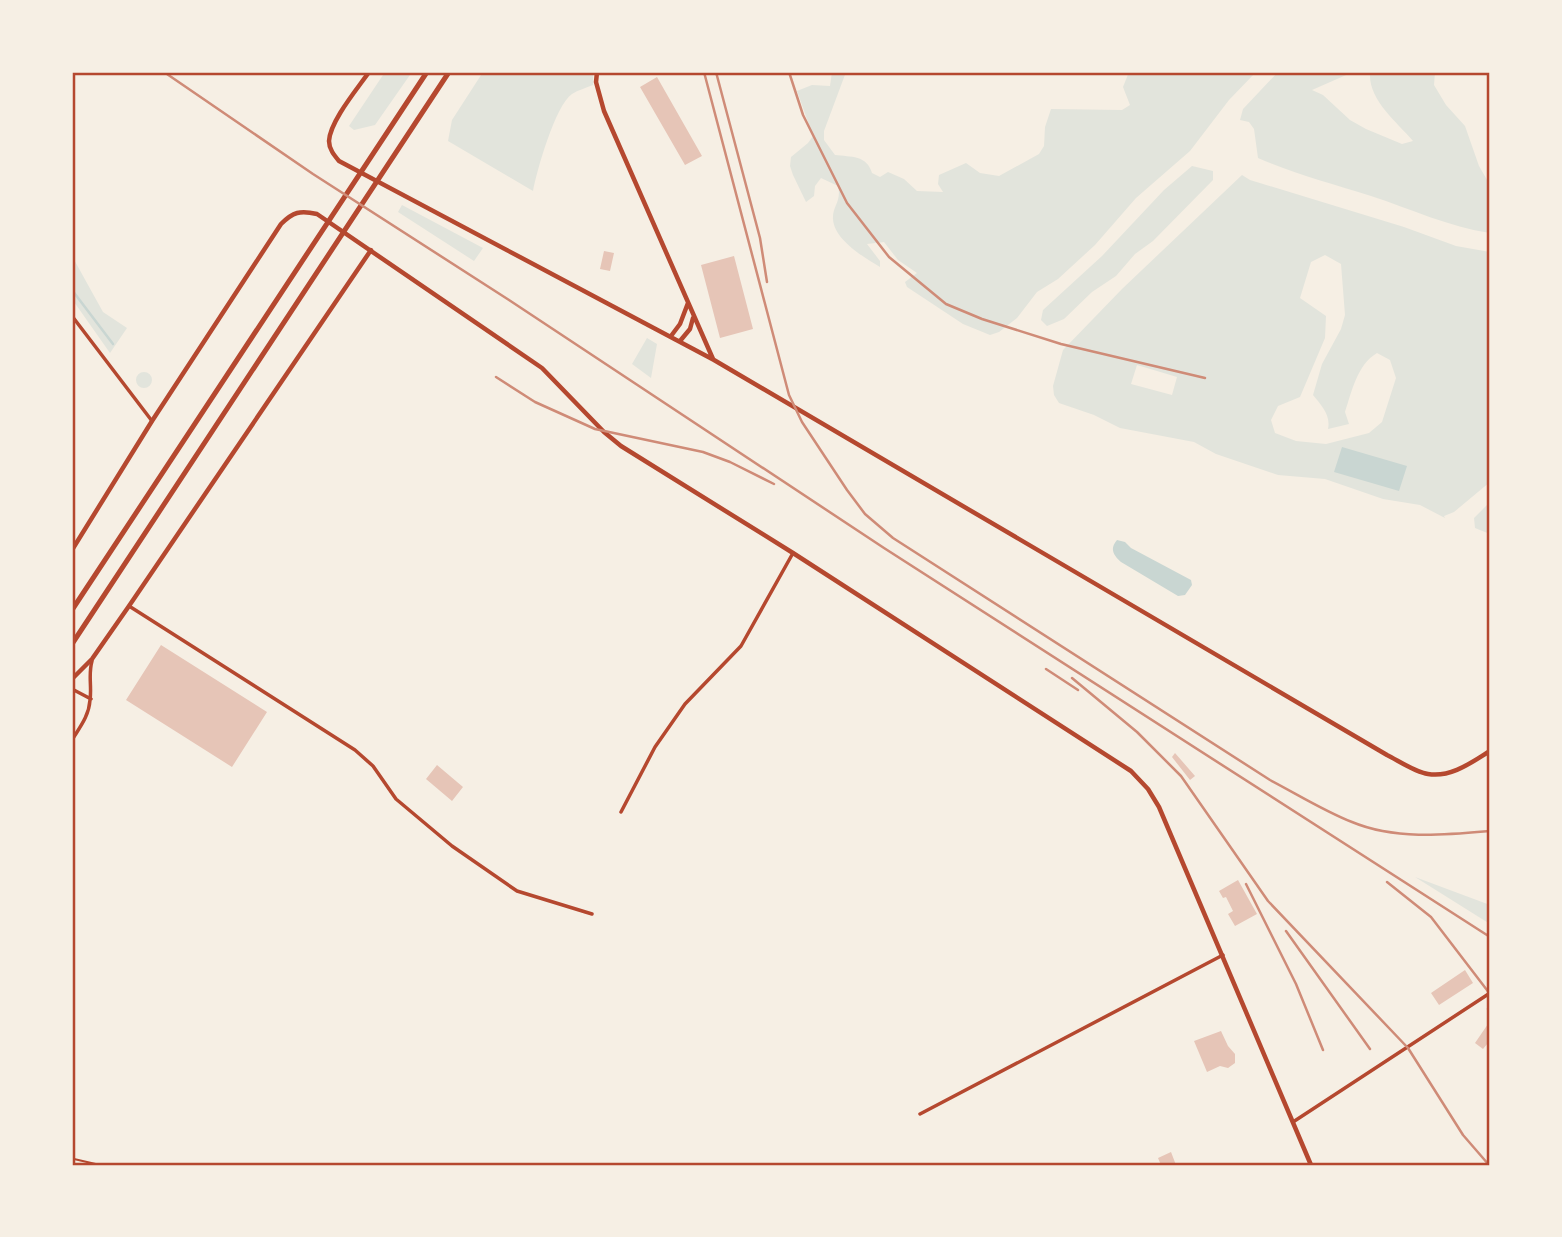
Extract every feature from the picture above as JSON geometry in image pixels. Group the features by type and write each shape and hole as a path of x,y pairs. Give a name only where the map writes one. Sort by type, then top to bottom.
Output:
{"highway":[{"path":"72,610 427,72"},
{"path":"72,644 449,72"}],"street":[{"path":"369,72 334,124 329,140 331,152 339,161 714,360 1387,755 1426,774 1443,774 1490,751"},
{"path":"597,72 596,82 604,111 714,360"},
{"path":"72,550 152,421 281,224 300,211 317,214 542,369 621,446 793,553 1131,771 1148,789 1159,807 1311,1165"},
{"path":"72,679 92,659 129,606 371,250"},
{"path":"671,336 680,324 688,302"},
{"path":"72,316 152,421"},
{"path":"680,341 690,329 694,317"},
{"path":"621,812 654,747 685,704 741,646 793,553"},
{"path":"129,606 355,750 373,766 396,799 452,846 517,891 592,914"},
{"path":"72,740 87,717 91,699 88,678 92,659"},
{"path":"72,689 91,699"},
{"path":"920,1114 1223,955"},
{"path":"1293,1122 1490,993"}],"lane":[{"path":"74,1160 100,1165"}],"shaded area":[{"path":"385,72 412,72 375,125 354,130 349,126"},
{"path":"483,72 593,72 593,85 572,94 559,111 533,191 448,141 452,120"},
{"path":"832,72 846,72 824,131 824,140 835,155 862,160 872,173 880,177 888,172 904,179 917,191 943,192 938,184 939,175 966,163 980,173 999,176 1039,154 1044,146 1045,127 1051,109 1122,110 1130,105 1123,87 1129,72 1256,72 1229,100 1190,151 1136,198 1095,245 1058,279 1037,292 1017,318 999,332 990,335 963,324 907,287 905,282 917,273 898,260 884,242 867,244 880,261 880,267 844,241 833,219 839,196 838,186 821,178 815,186 814,196 806,202 790,166 791,157 813,136 797,91 812,85 830,86"},
{"path":"1278,72 1353,72 1312,90 1323,95 1350,120 1402,144 1413,141 1378,101 1373,92 1370,72 1435,72 1434,85 1446,105 1465,126 1479,166 1490,185 1490,233 1445,222 1258,158 1254,129 1249,122 1240,120 1243,109"},
{"path":"1192,166 1213,171 1213,180 1153,241 1135,254 1116,276 1092,292 1064,319 1047,326 1041,320 1043,310 1102,256 1164,190"},
{"path":"1242,175 1250,180 1404,227 1456,246 1490,252 1490,482 1454,512 1444,516 1445,518 1420,505 1383,499 1325,479 1278,475 1216,454 1194,442 1120,428 1094,415 1059,403 1053,386 1063,350 1122,289","holes":["1325,255 1341,264 1345,315 1341,329 1322,364 1313,395 1327,415 1328,429 1349,424 1345,412 1350,396 1360,371 1370,358 1377,353 1390,360 1396,378 1382,422 1369,433 1326,444 1296,441 1275,433 1271,420 1278,406 1300,397 1325,338 1326,316 1300,298 1311,262","1137,365 1177,377 1172,395 1131,384"]},
{"path":"402,205 483,248 474,261 398,212"},
{"path":"72,256 103,312 127,328 110,353 72,299"},
{"path":"647,338 657,344 651,378 632,364"},
{"path":"141,372 147,372 152,380 150,386 141,388 136,383 136,377"},
{"path":"1342,447 1407,466 1399,491 1334,472"},
{"path":"1490,502 1490,534 1475,528 1474,518"},
{"path":"1117,540 1191,580 1192,585 1185,595 1178,596 1121,562 1113,552"},
{"path":"1415,877 1490,905 1490,924"}],"building":[{"path":"657,77 702,156 685,165 640,87"},
{"path":"604,251 614,253 610,271 600,269"},
{"path":"734,256 753,329 720,338 701,265"},
{"path":"161,645 267,712 232,767 126,700"},
{"path":"1175,753 1195,776 1190,780 1172,757"},
{"path":"437,765 463,787 452,801 426,779"},
{"path":"1238,880 1257,914 1235,926 1228,914 1233,911 1226,897 1223,898 1219,891"},
{"path":"1465,970 1473,983 1439,1005 1431,993"},
{"path":"1488,1024 1490,1044 1483,1049 1475,1043"},
{"path":"1221,1031 1235,1054 1235,1063 1228,1068 1220,1066 1207,1072 1194,1041"},
{"path":"1171,1152 1176,1165 1161,1165 1158,1158"}],"waterway":[{"path":"72,290 113,344"}],"railway":[{"path":"164,72 313,174 884,548 1490,937"},
{"path":"704,72 789,395 802,422 865,514 893,538 1270,780 1321,808 1352,822 1385,832 1438,835 1490,831"},
{"path":"716,72 760,238 767,282"},
{"path":"789,72 803,115 847,203 889,257 946,304 982,319 1061,344 1205,378"},
{"path":"496,377 535,402 595,429 703,452 774,484"},
{"path":"1046,669 1078,690"},
{"path":"1072,678 1137,732 1181,776 1268,901 1408,1048 1463,1135 1489,1165"},
{"path":"1387,882 1431,917 1490,994"},
{"path":"1246,884 1296,984 1323,1050"},
{"path":"1286,931 1370,1049"}]}
